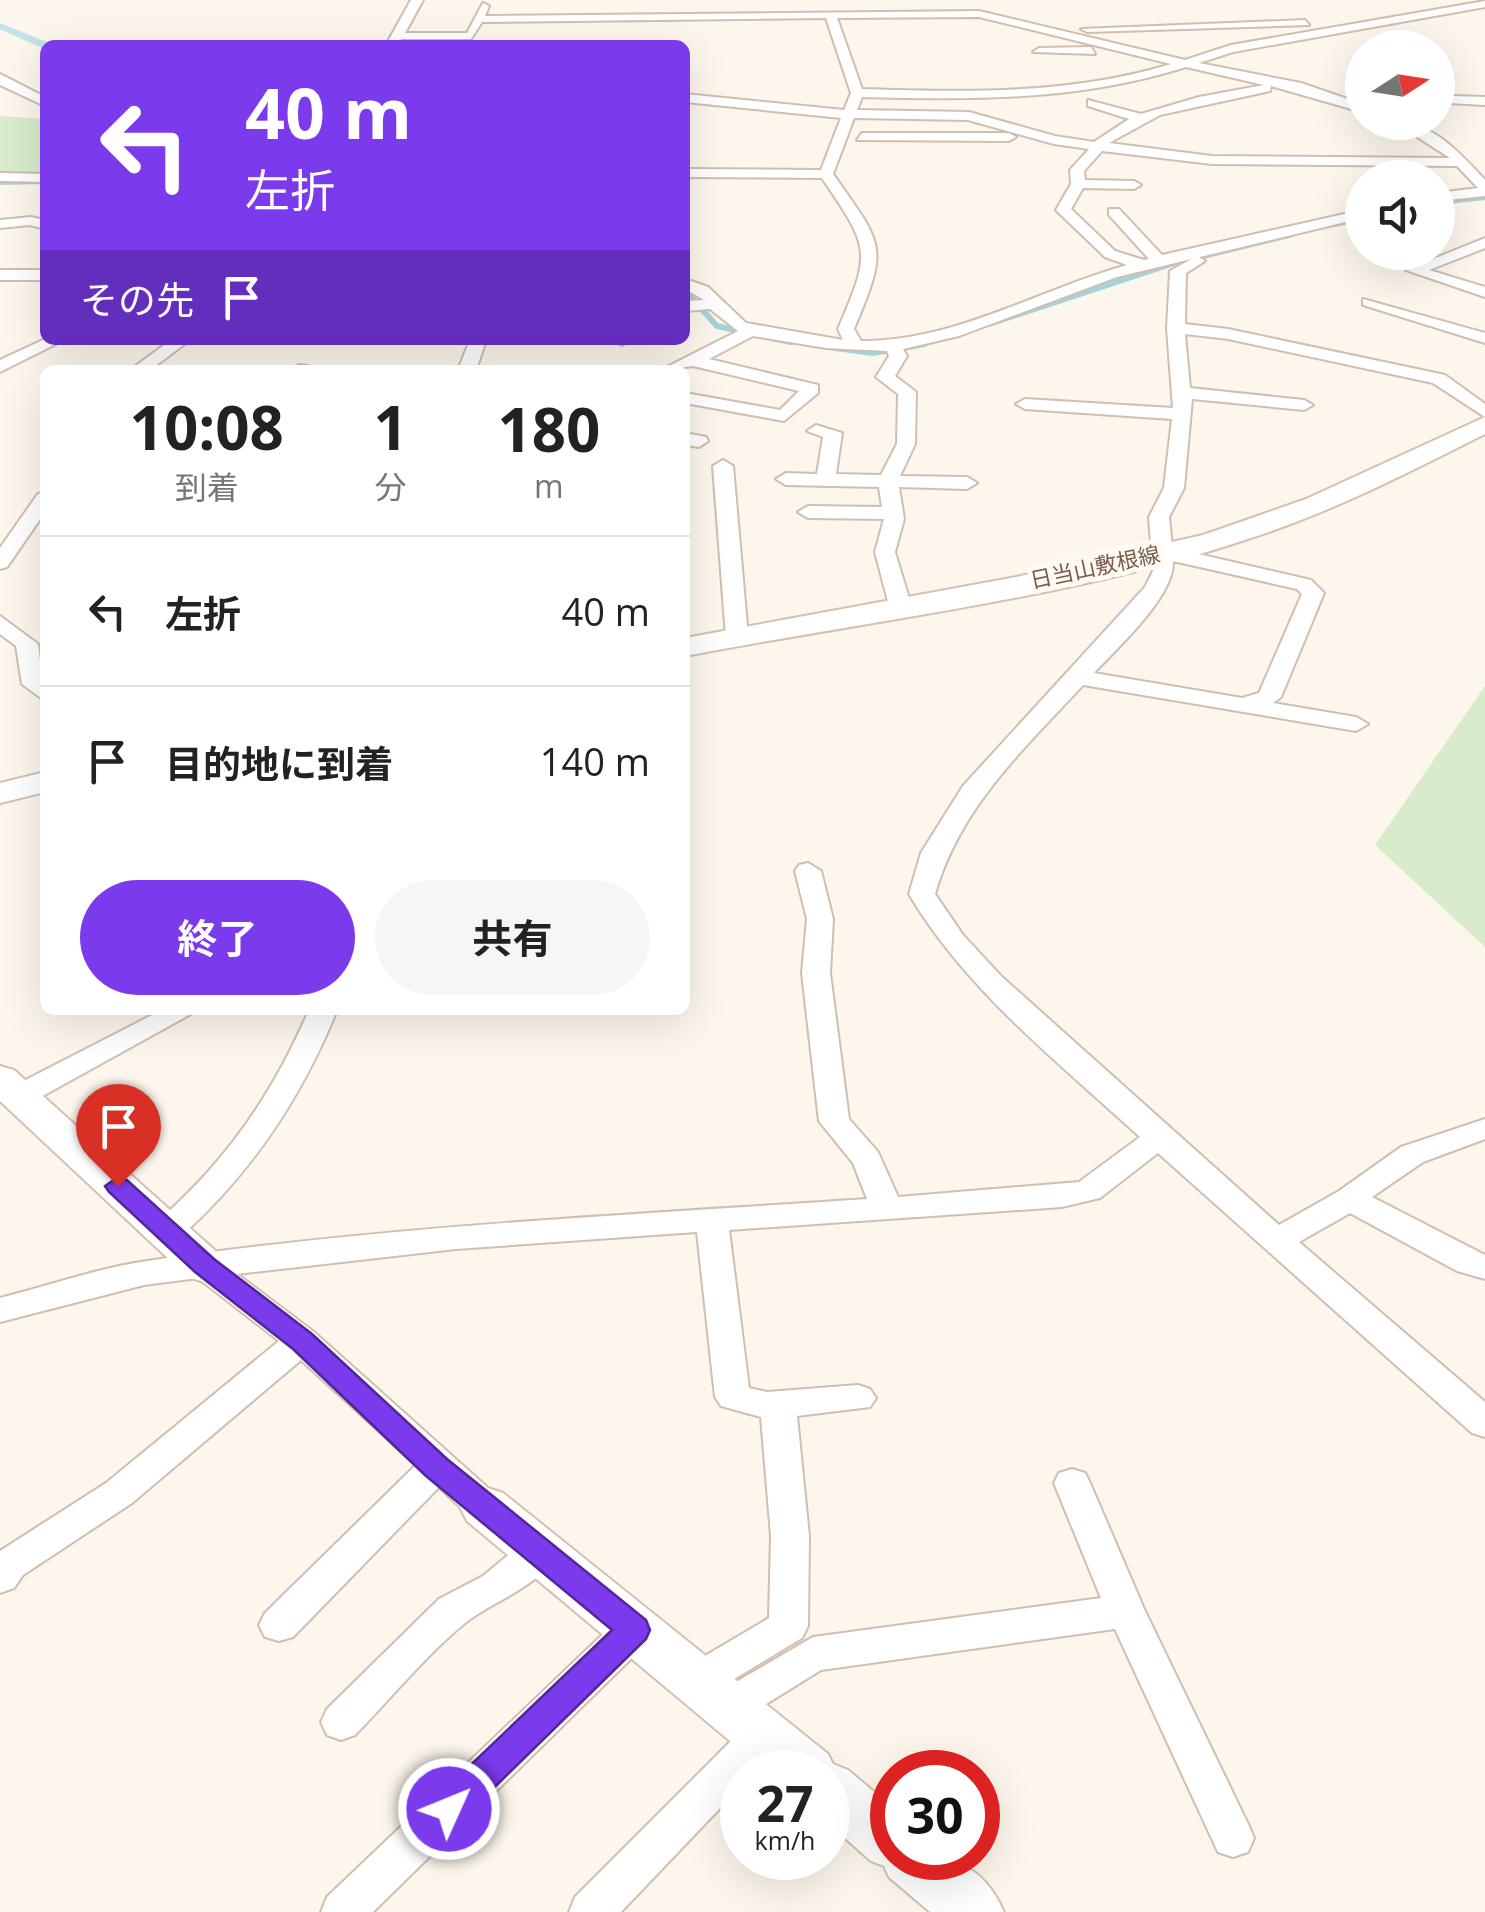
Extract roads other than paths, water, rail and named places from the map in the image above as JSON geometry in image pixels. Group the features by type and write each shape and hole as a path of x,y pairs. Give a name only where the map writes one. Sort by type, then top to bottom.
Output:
{"main road":[{"name":"日当山敷根線","path":"690,647 1162,552 1260,525 1485,424"},
{"path":"0,793 40,783"},
{"path":"10,1088 204,1266"},
{"path":"485,1507 781,1750"},
{"path":"850,1807 870,1823"},
{"path":"936,1880 974,1912"}],"street":[{"path":"395,40 416,0"},
{"path":"409,40 471,36 485,0"},
{"path":"870,0 933,0"},
{"path":"968,0 979,14"},
{"path":"856,93 1043,94 1136,79 1231,50 1485,4"},
{"path":"1283,8 1323,35"},
{"path":"1188,13 1203,26"},
{"path":"478,19 614,21 830,15 943,20 979,14 1284,85 1345,103"},
{"path":"826,174 856,93 830,15"},
{"path":"1089,18 1100,28"},
{"path":"1045,30 1305,22"},
{"path":"1036,57 1061,60 1138,51"},
{"path":"0,78 12,88 40,100"},
{"path":"1152,263 1110,254 1062,210 1078,184 1077,170 1094,156 1098,146 1139,118 1177,105 1284,85"},
{"path":"1140,95 1177,105"},
{"path":"690,98 847,114 968,116 1030,134 1212,160 1314,154 1460,162 1479,170 1485,190 1455,194"},
{"path":"1455,100 1485,101"},
{"path":"1093,103 1139,118"},
{"path":"862,137 1030,134"},
{"path":"1158,153 1176,138"},
{"path":"1433,140 1448,148 1460,162"},
{"path":"690,172 826,174"},
{"path":"826,174 862,222 874,254 871,277 846,330 855,346"},
{"path":"0,178 40,178"},
{"path":"1078,184 1134,184"},
{"path":"1114,212 1136,225 1152,263"},
{"path":"690,306 712,304 746,333 895,350 1152,263 1190,258 1345,218"},
{"path":"0,224 31,221 40,224"},
{"path":"1485,243 1414,270 1485,292"},
{"path":"1190,258 1178,271 1175,328 1181,414 1174,488 1159,517 1163,572 1156,589 972,792 934,853 922,894 943,931 1158,1138 1279,1239 1485,1423"},
{"path":"0,275 40,275"},
{"path":"690,286 715,297 712,304"},
{"path":"1369,302 1485,338"},
{"path":"1175,328 1228,334 1439,380 1485,412"},
{"path":"682,365 746,333"},
{"path":"0,367 46,345"},
{"path":"146,365 176,345"},
{"path":"895,350 885,376 906,392 906,444 889,478 892,513 884,552 900,604"},
{"path":"690,403 784,416 812,389 694,360"},
{"path":"1182,393 1304,405"},
{"path":"1025,404 1181,414"},
{"path":"816,431 832,433 826,479"},
{"path":"723,466 736,637"},
{"path":"786,480 889,478 967,483"},
{"path":"0,564 40,505"},
{"path":"808,512 892,513"},
{"path":"1162,552 1304,584 1313,594 1270,697 1244,705"},
{"path":"0,623 27,644 33,684 40,690"},
{"path":"1075,677 1356,724"},
{"path":"808,871 820,919 816,973 834,1122 867,1159 886,1210"},
{"path":"10,1088 173,1015"},
{"path":"168,1230 200,1204 282,1099 321,1015"},
{"path":"1279,1239 1350,1200 1383,1168 1442,1140 1485,1128"},
{"path":"0,1310 144,1273 456,1238 1062,1196 1089,1190 1158,1138"},
{"path":"1350,1200 1469,1264 1485,1268"},
{"path":"712,1222 734,1398 778,1404 858,1398"},
{"path":"204,1266 302,1342 436,1468 485,1507"},
{"path":"0,1577 10,1564 119,1493 302,1342"},
{"path":"592,1912 788,1626 790,1536 778,1404"},
{"path":"279,1625 436,1468"},
{"path":"1072,1482 1126,1611 1232,1838"},
{"path":"340,1722 453,1610 498,1587 538,1552"},
{"path":"729,1708 813,1654 1126,1611"},
{"path":"343,1912 634,1630"}],"waterway":[{"path":"4,26 40,42"},
{"path":"0,182 40,181"},
{"path":"1455,200 1485,197"},
{"path":"1334,224 1345,222"},
{"path":"1203,256 1293,234"},
{"path":"989,324 1177,262"},
{"path":"690,296 717,326 791,342"},
{"path":"828,347 873,353 925,344"}]}
